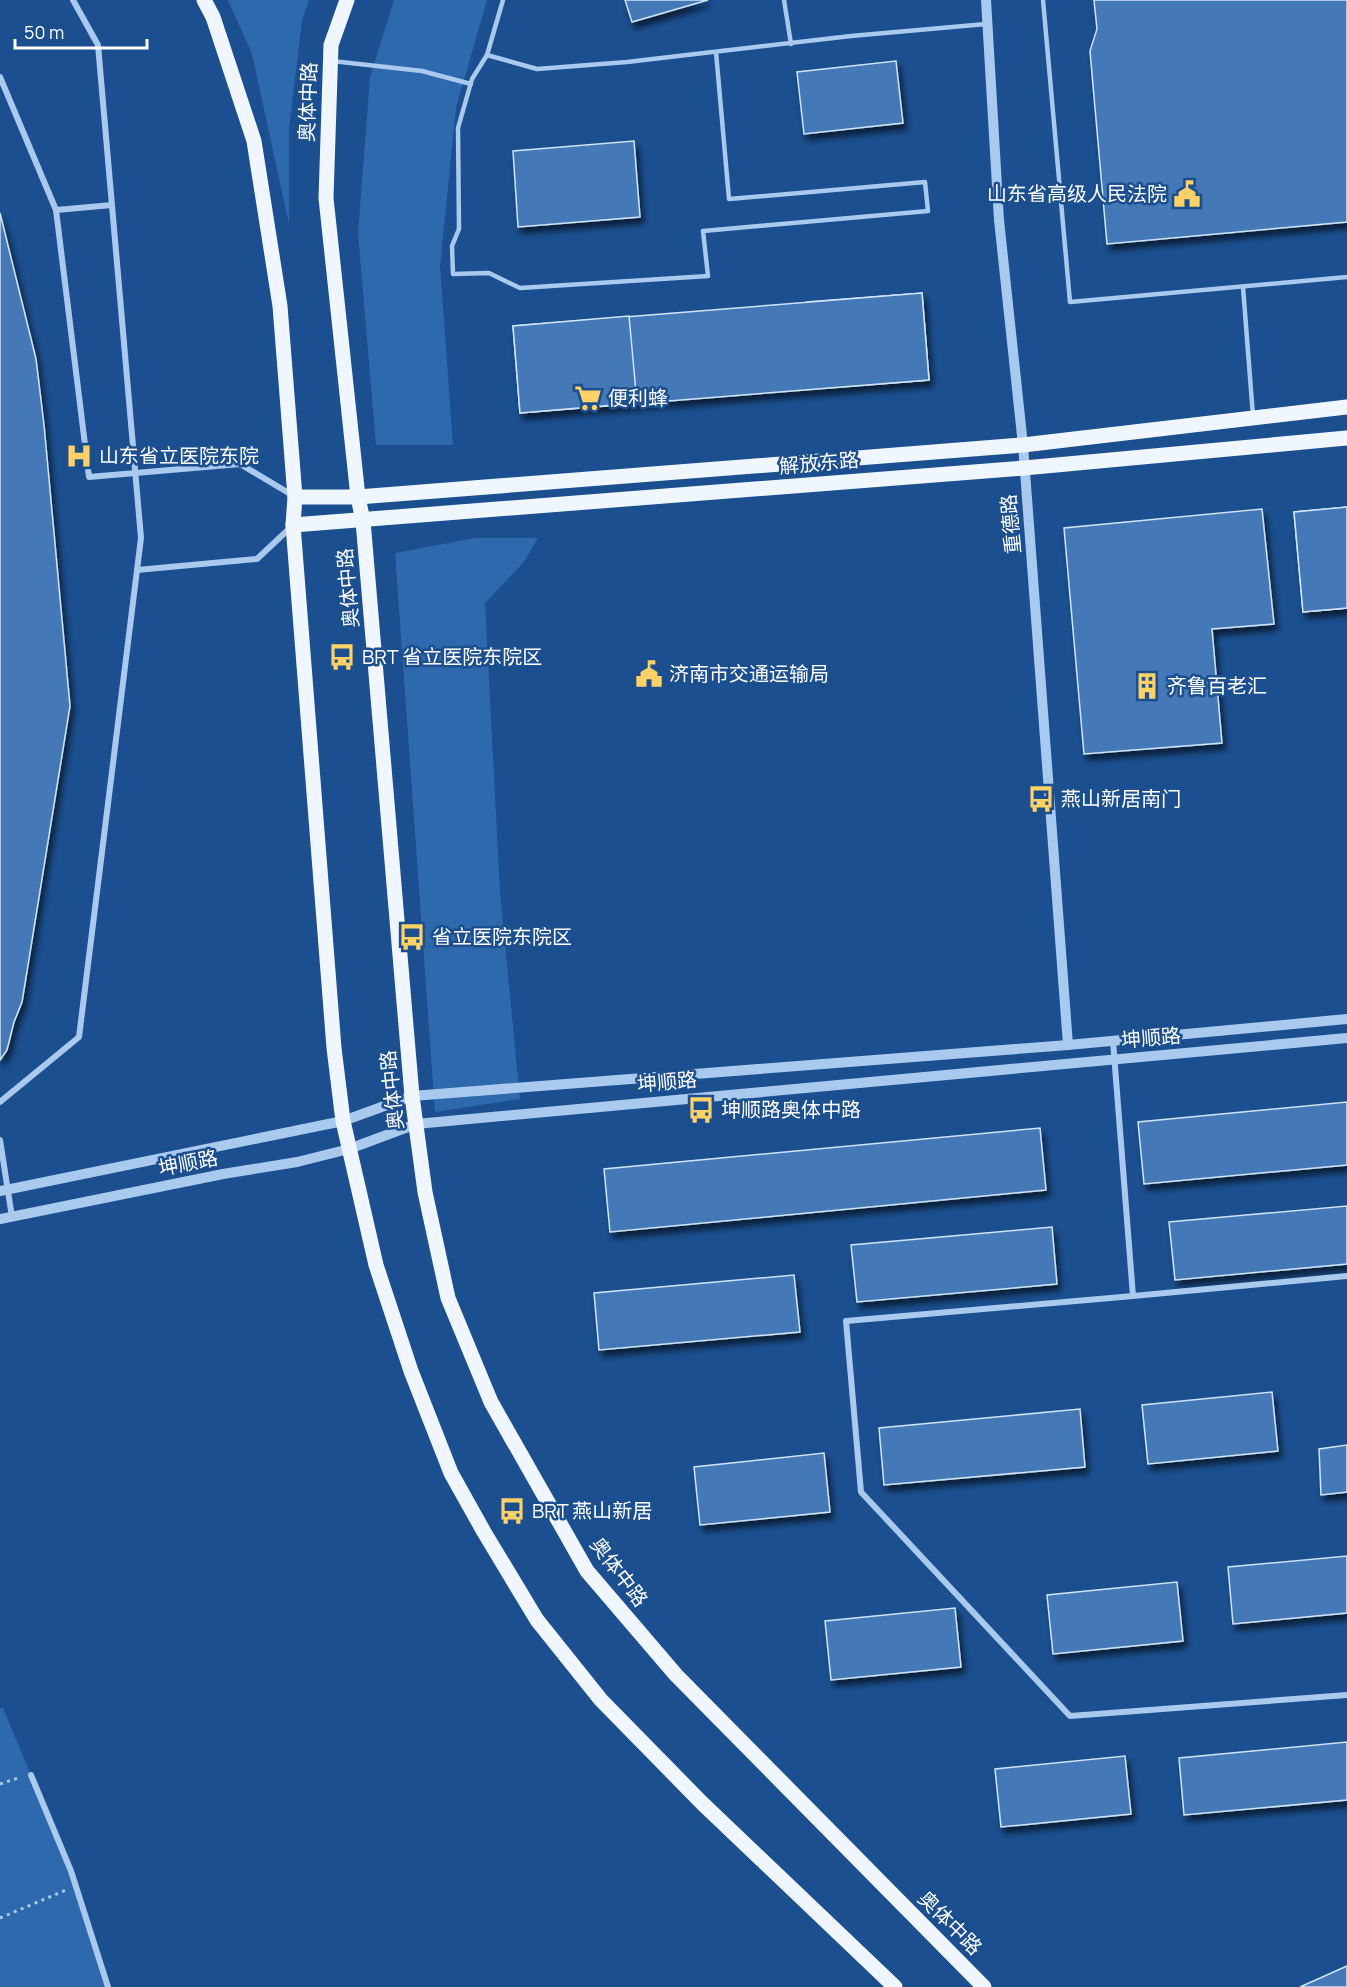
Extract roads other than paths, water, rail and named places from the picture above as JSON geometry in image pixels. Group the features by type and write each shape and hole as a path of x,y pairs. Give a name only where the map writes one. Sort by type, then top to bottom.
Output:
{"main road":[{"path":"204,0 213,17 254,141 280,306 295,497 293,525 334,1048 343,1121 376,1265 411,1371 451,1473 537,1620 601,1700 702,1803 895,1987"},
{"name":"奥体中路","path":"347,0 331,45 326,198 358,497 363,521 412,1096 425,1192 448,1298 491,1402 587,1571 676,1675 984,1987"},
{"name":"解放东路","path":"295,497 358,497 1023,445 1347,407"},
{"name":"解放东路","path":"293,525 1024,468 1347,438"}],"street":[{"path":"0,1102 79,1036 141,538 98,45 73,0"},
{"name":"重德路","path":"986,0 999,220 1023,445 1068,1045"},
{"path":"0,77 57,210 89,477 240,465 295,497"},
{"path":"57,210 112,205"},
{"path":"137,570 258,559 293,525"},
{"name":"坤顺路","path":"3,1190 343,1121 412,1096 1068,1045 1347,1019"},
{"name":"坤顺路","path":"0,1219 211,1176 297,1162 350,1149 416,1124 1347,1038"},
{"path":"1113,1041 1133,1296"},
{"path":"0,1140 3,1190 12,1216"},
{"path":"1347,1276 846,1321 861,1492 1070,1716 1347,1695"},
{"path":"31,1774 76,1886 108,1987"}],"lane":[{"path":"503,0 487,55 471,84 459,128 459,230 452,246 453,274 489,273 520,288 708,276 703,231 928,211 926,182 729,199 716,52"},
{"path":"784,0 791,44"},
{"path":"1043,0 1070,302 1347,277"},
{"path":"487,55 537,69 988,23"},
{"path":"330,60 422,71 471,84"},
{"path":"1243,287 1253,418"}],"place":[{"name":"山东省高级人民法院","path":"1187,194"},
{"name":"便利蜂","path":"588,398"},
{"name":"山东省立医院东院","path":"79,456"},
{"name":"BRT 省立医院东院区","path":"342,657"},
{"name":"济南市交通运输局","path":"649,674"},
{"name":"齐鲁百老汇","path":"1147,686"},
{"name":"燕山新居南门","path":"1041,799"},
{"name":"省立医院东院区","path":"412,937"},
{"name":"坤顺路奥体中路","path":"701,1110"},
{"name":"BRT 燕山新居","path":"512,1511"}]}
